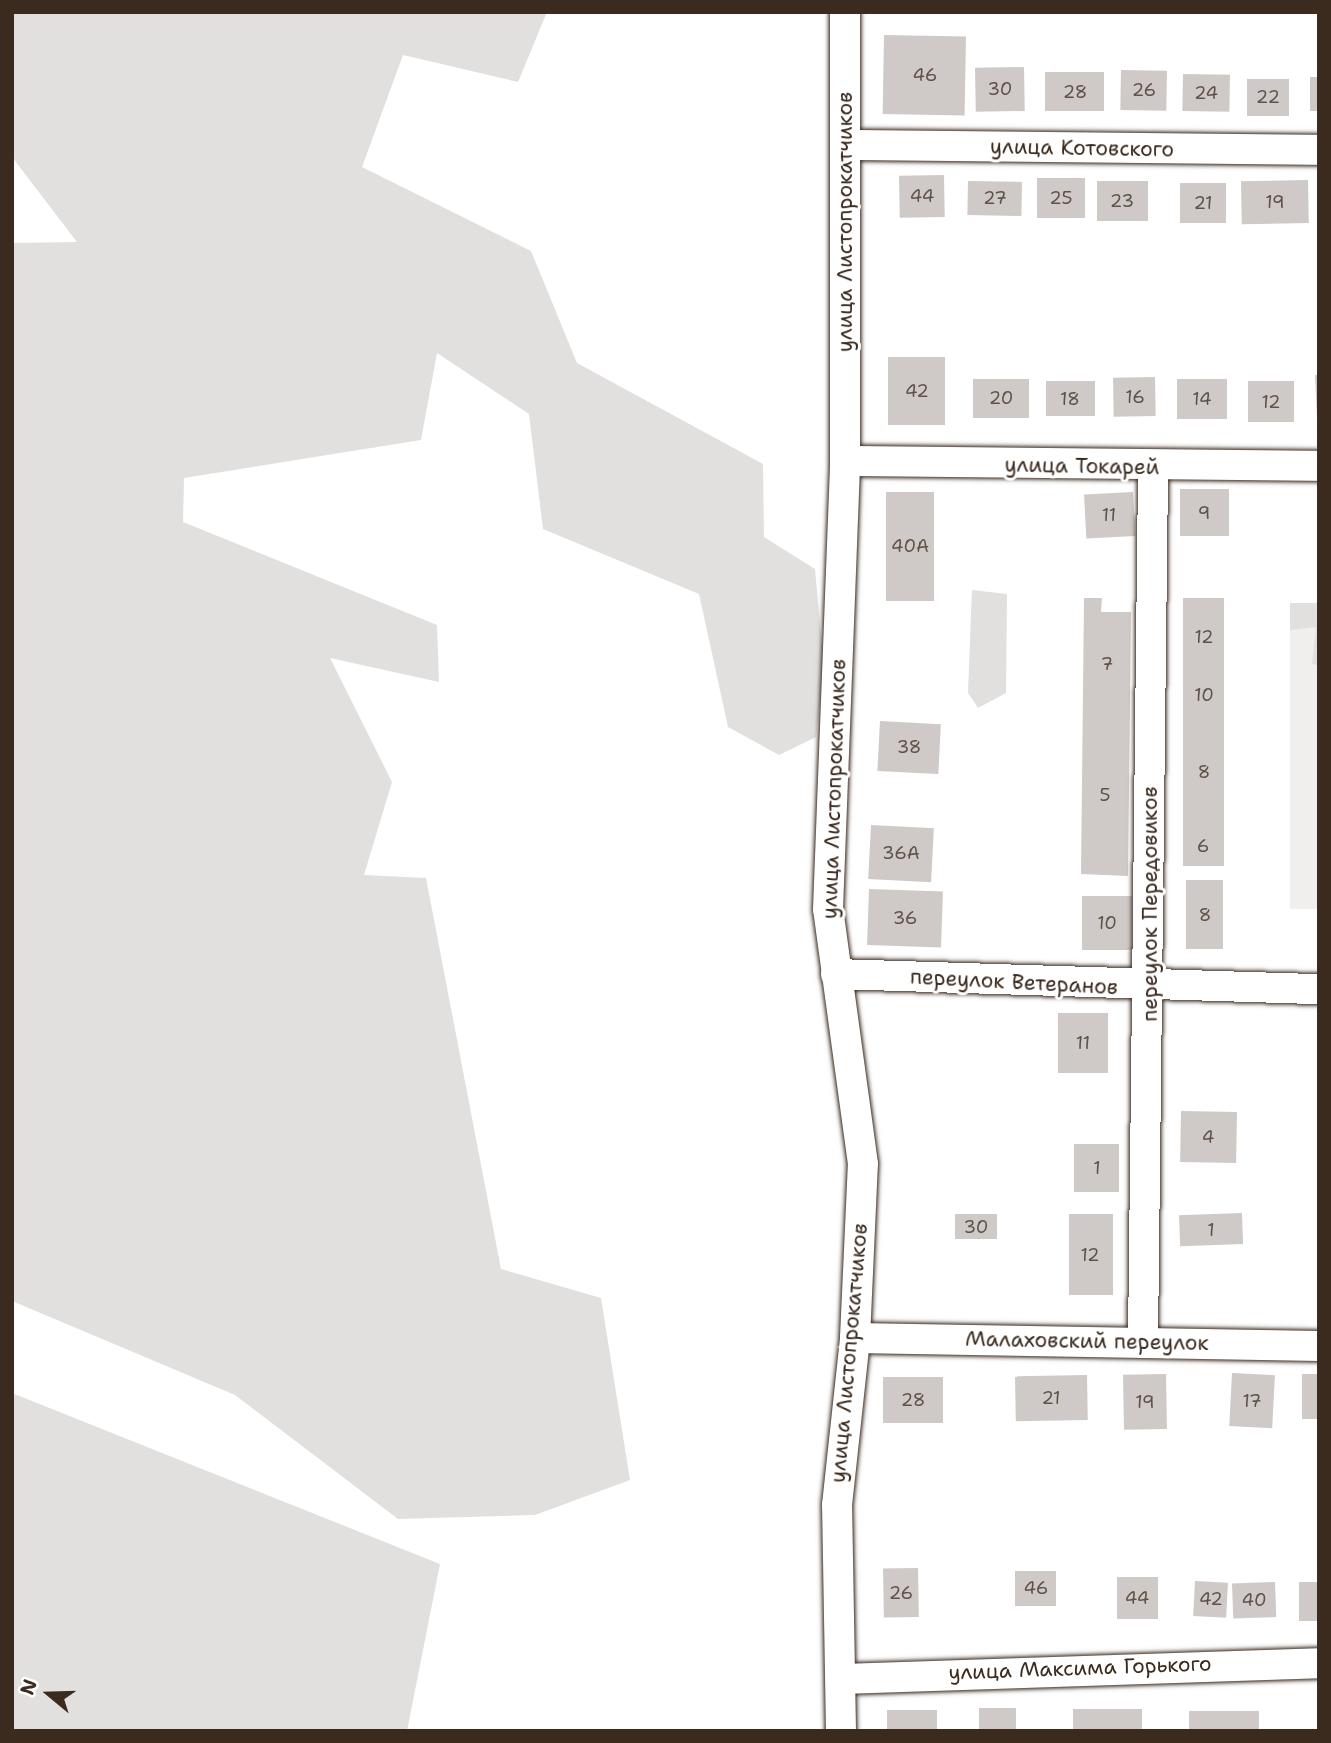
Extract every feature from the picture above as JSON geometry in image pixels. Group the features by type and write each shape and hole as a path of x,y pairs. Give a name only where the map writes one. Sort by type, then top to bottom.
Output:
{"street":[{"name":"улица Листопрокатчиков","path":"841,1731 837,1506 855,1338 863,1164 828,909 845,461 845,12"},
{"name":"улица Котовского","path":"846,145 1319,150"},
{"name":"улица Токарей","path":"845,461 1153,467 1319,467"},
{"name":"переулок Передовиков","path":"1143,1341 1150,988 1153,467"},
{"name":"переулок Ветеранов","path":"836,974 1150,988 1319,989"},
{"name":"Малаховский переулок","path":"855,1338 1319,1346"},
{"name":"улица Максима Горького","path":"842,1679 1319,1663"}],"shaded area":[{"path":"12,12 547,12 518,82 403,55 362,167 531,251 577,363 763,464 764,537 815,569 824,667 816,737 779,755 728,727 699,594 543,529 529,414 437,353 421,440 184,478 183,522 437,625 439,682 330,658 392,782 364,875 426,878 501,1269 601,1298 630,1480 535,1515 398,1519 235,1395 12,1301 12,243 77,242 12,157"},
{"path":"972,590 1007,594 1006,693 978,708 968,693"},
{"path":"1290,603 1319,603 1319,909 1290,909"},
{"path":"1290,603 1319,603 1319,666 1312,664 1316,627 1290,630"},
{"path":"12,1393 440,1564 407,1731 12,1731"}],"building":[{"path":"884,35 966,36 965,115 883,114"},
{"path":"1024,67 1025,111 976,112 975,68"},
{"path":"1121,70 1167,71 1166,111 1120,110"},
{"path":"1045,72 1104,72 1104,111 1045,111"},
{"path":"1183,74 1230,75 1229,112 1182,111"},
{"path":"1310,77 1319,77 1319,111 1310,111"},
{"path":"1247,79 1289,79 1289,116 1247,116"},
{"path":"944,175 945,217 900,218 899,176"},
{"path":"1037,178 1085,178 1085,218 1037,218"},
{"path":"1308,180 1309,223 1242,224 1241,181"},
{"path":"968,181 1022,182 1021,216 967,215"},
{"path":"1097,181 1148,181 1148,221 1097,221"},
{"path":"1180,183 1226,183 1226,223 1180,223"},
{"path":"888,357 945,357 945,425 888,425"},
{"path":"1315,375 1319,375 1319,418 1317,418"},
{"path":"1155,377 1156,416 1114,417 1113,378"},
{"path":"973,379 1029,379 1029,418 973,418"},
{"path":"1177,379 1227,379 1227,419 1177,419"},
{"path":"1046,381 1095,381 1095,416 1046,416"},
{"path":"1248,381 1294,381 1294,422 1248,422"},
{"path":"1180,489 1229,489 1229,536 1180,536"},
{"path":"886,492 934,492 934,601 886,601"},
{"path":"1133,492 1135,536 1086,539 1084,495"},
{"path":"1084,598 1102,598 1101,612 1131,612 1128,876 1081,874"},
{"path":"1183,598 1224,598 1224,866 1183,866"},
{"path":"880,721 941,724 938,774 877,771"},
{"path":"871,825 934,828 931,882 868,879"},
{"path":"1186,880 1223,880 1223,949 1186,949"},
{"path":"869,889 943,892 941,948 867,945"},
{"path":"1082,896 1132,896 1132,950 1082,950"},
{"path":"1058,1013 1108,1013 1108,1073 1058,1073"},
{"path":"1181,1111 1237,1112 1236,1163 1180,1162"},
{"path":"1074,1144 1119,1144 1119,1192 1074,1192"},
{"path":"1242,1213 1243,1244 1180,1246 1179,1215"},
{"path":"955,1214 997,1214 997,1239 955,1239"},
{"path":"1069,1214 1113,1214 1113,1295 1069,1295"},
{"path":"1232,1373 1275,1375 1272,1428 1229,1426"},
{"path":"1166,1374 1167,1429 1124,1430 1123,1375"},
{"path":"1302,1374 1319,1374 1319,1419 1302,1419"},
{"path":"1087,1375 1088,1420 1016,1421 1015,1376"},
{"path":"883,1377 943,1377 943,1423 883,1423"},
{"path":"918,1568 919,1617 884,1618 883,1569"},
{"path":"1015,1571 1056,1571 1056,1606 1015,1606"},
{"path":"1117,1577 1158,1577 1158,1619 1117,1619"},
{"path":"1195,1581 1228,1583 1226,1618 1193,1616"},
{"path":"1275,1582 1276,1617 1233,1618 1232,1584"},
{"path":"1299,1582 1319,1582 1319,1621 1299,1621"},
{"path":"979,1708 1016,1708 1016,1731 979,1731"},
{"path":"1073,1709 1142,1709 1142,1731 1073,1731"},
{"path":"887,1710 937,1710 937,1731 887,1731"},
{"path":"1189,1711 1259,1711 1259,1731 1189,1731"}]}
